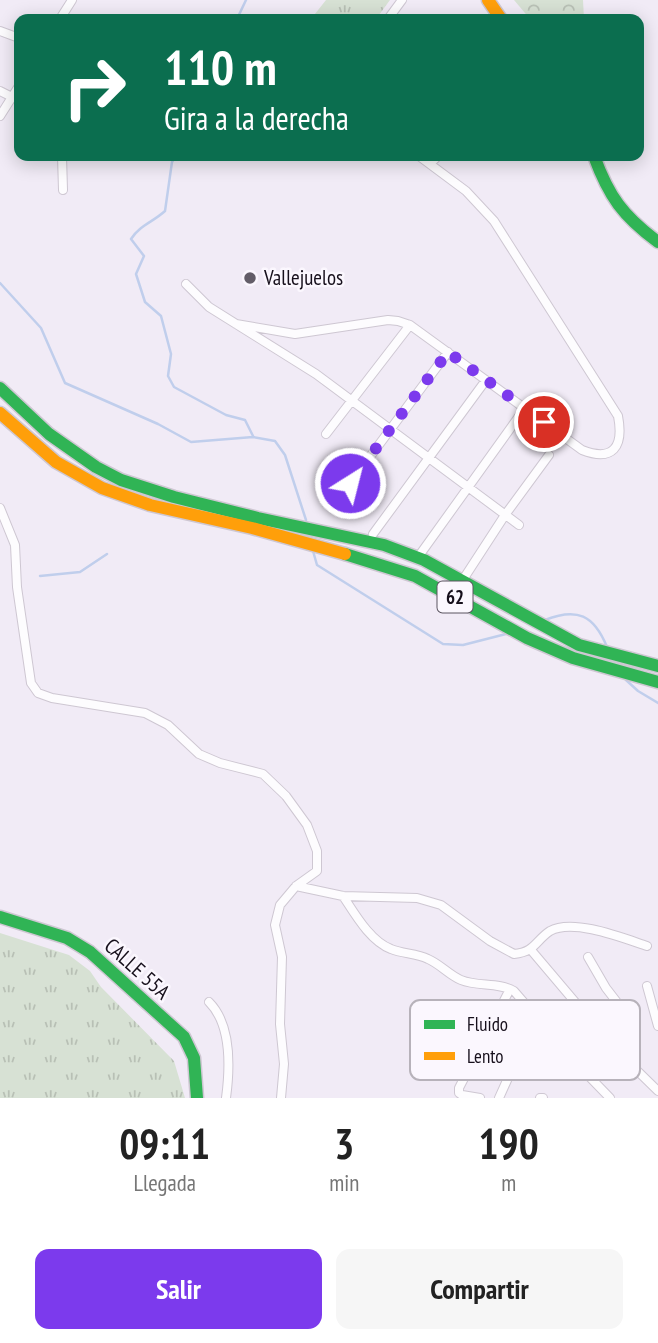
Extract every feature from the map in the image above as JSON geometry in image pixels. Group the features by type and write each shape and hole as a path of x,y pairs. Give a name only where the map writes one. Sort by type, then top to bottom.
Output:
{"main road":[{"path":"596,161 613,204 658,242"},
{"name":"62","path":"0,388 49,434 88,462 121,480 174,497 233,510 255,523 407,573 527,638 573,658 655,681"},
{"name":"62","path":"0,413 56,462 102,488 162,508 365,541 405,552 579,645 657,666"},
{"name":"CALLE 55A","path":"0,917 67,938 90,952 184,1037 194,1058 197,1098"}],"street":[{"path":"0,91 12,97"},
{"path":"0,116 14,94"},
{"path":"62,161 63,190"},
{"path":"236,324 295,334 388,320 410,325 582,450 595,456 608,454 616,447 621,433 618,416 494,220 466,191 426,161"},
{"path":"430,164 433,161"},
{"path":"186,284 209,307 316,374 519,525"},
{"path":"326,434 410,325"},
{"path":"337,501 448,352"},
{"path":"373,534 486,380"},
{"path":"421,553 525,408"},
{"path":"466,575 549,455"},
{"path":"0,508 15,545 17,587 31,683 38,693 52,698 145,713 168,725 199,754 220,763 263,774 286,796 307,825 317,851 317,871 296,886 280,905 275,925 282,957 280,1024 284,1064 281,1098"},
{"path":"296,886 343,896 417,898 441,905 489,941 514,954 531,950 551,931 570,926 647,946"},
{"path":"343,896 376,939 391,949 430,959 460,979 510,989 523,1000"},
{"path":"531,950 573,1000"},
{"path":"588,957 615,1000"},
{"path":"647,986 658,1026"},
{"path":"504,1000 510,989"},
{"path":"209,1002 218,1014 225,1034 228,1058 226,1098"},
{"path":"640,1075 658,1093 654,1098"},
{"path":"463,1080 459,1093 462,1096 480,1098"},
{"path":"499,1098 507,1080"},
{"path":"593,1080 610,1098"}],"green space":[{"path":"326,0 390,0 380,14 315,14"},
{"path":"514,0 583,0 584,14 526,14"},
{"path":"0,933 69,955 90,971 101,987 174,1061 185,1098 0,1098"}],"waterway":[{"path":"239,14 246,0"},
{"path":"173,161 165,211 138,230 131,239 144,256 136,274 145,302 161,316 171,354 168,376 174,387 226,415 245,420 253,436"},
{"path":"0,283 41,328 65,383 158,424 191,442 253,437 275,441 285,455 306,520"},
{"path":"313,551 317,565 443,644 463,645 506,634"},
{"path":"40,576 80,572 107,554"},
{"path":"545,620 566,614 583,617 596,627 607,647"},
{"path":"626,680 658,703"}],"traffic: fast":[{"path":"596,161 618,205 658,242"},
{"path":"0,388 49,434 96,467 121,480 174,497 258,518 384,545 424,560 579,645 658,666"},
{"path":"345,554 415,576 527,638 573,658 658,682"},
{"path":"0,917 67,938 90,952 184,1037 194,1058 197,1098"}],"traffic: slow":[{"path":"488,0 498,14"},
{"path":"0,413 56,462 102,488 150,505 252,528 345,554"}],"place":[{"name":"Vallejuelos","path":"250,278"}],"route":[{"path":"350,483 448,352 544,422"}]}
